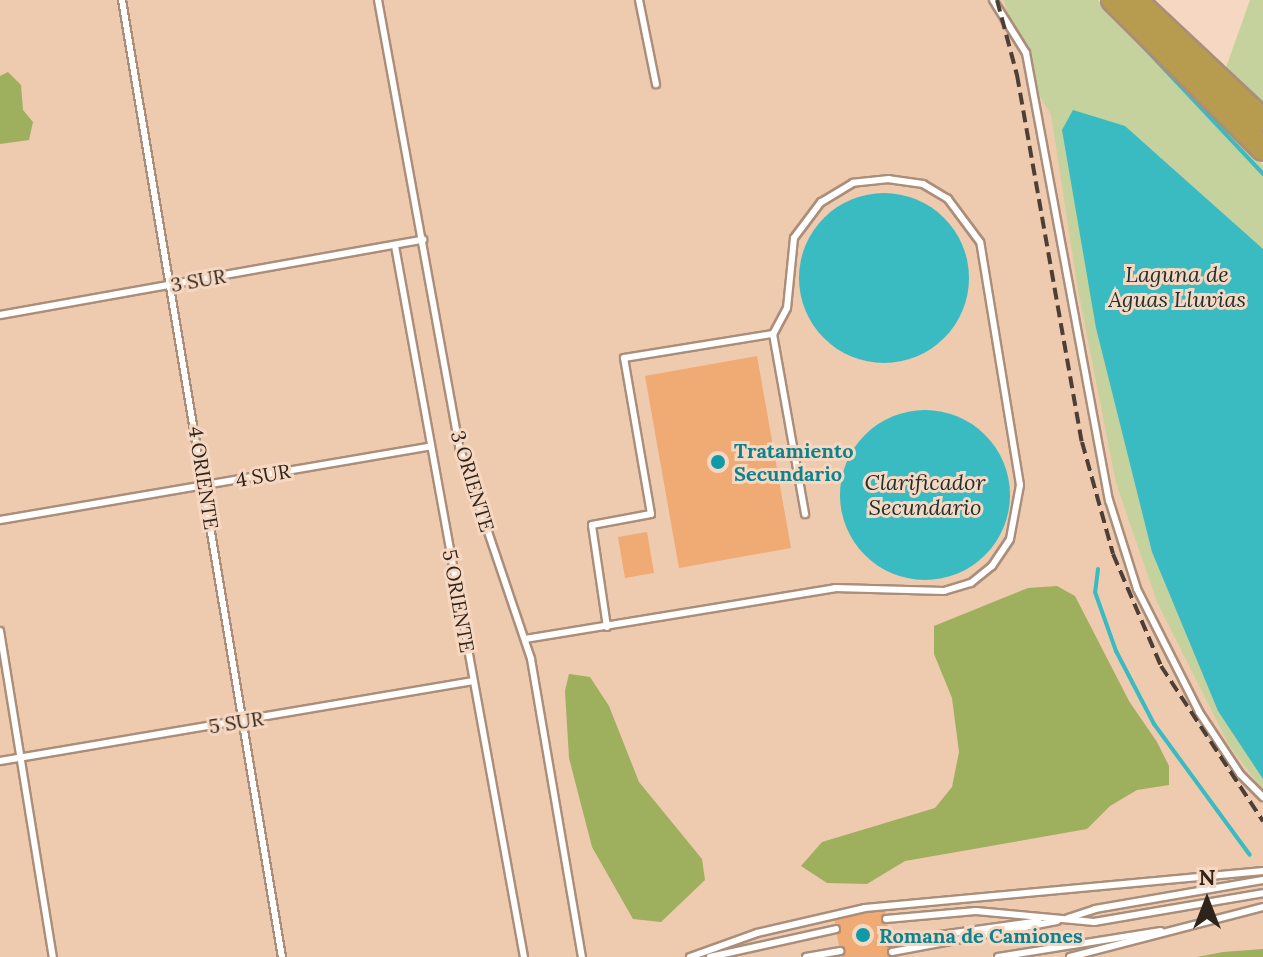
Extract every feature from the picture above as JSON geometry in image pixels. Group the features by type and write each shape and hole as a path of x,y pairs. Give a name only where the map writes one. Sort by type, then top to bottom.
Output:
{"highway":[{"path":"1113,0 1263,149"},
{"path":"1135,0 1263,120"}],"lane":[{"name":"4 ORIENTE","path":"122,0 282,957"},
{"name":"3 ORIENTE","path":"378,0 460,449 525,639 582,957"},
{"path":"639,0 656,84"},
{"path":"993,0 1026,53 1109,500 1137,589 1199,712 1240,774 1263,797"},
{"path":"525,639 835,588 944,591 971,583 992,566 1010,539 1020,485 980,242 948,199 923,184 889,179 853,183 821,202 794,238 787,308 773,334 805,514"},
{"name":"3 SUR","path":"0,315 423,240"},
{"name":"5 ORIENTE","path":"395,246 524,957"},
{"path":"607,627 592,525 651,514 624,358 773,334"},
{"name":"4 SUR","path":"0,520 431,446"},
{"path":"0,631 53,957"},
{"name":"5 SUR","path":"0,761 473,681"},
{"path":"690,957 796,922 894,904 1263,871"},
{"path":"892,952 1066,919 1095,909 1263,880"},
{"path":"886,919 954,911 1094,922 1263,893"},
{"path":"1070,957 1263,907"},
{"path":"890,942 992,924 1066,919"},
{"path":"710,957 836,929"},
{"path":"998,957 1170,930"},
{"path":"806,957 840,951"}],"shaded area":[{"path":"0,0 1067,0 1263,191 1263,957 0,957"}],"green space":[{"path":"1004,0 1098,0 1263,165 1263,249 1125,126 1062,130 1152,552 1218,711 1263,779 1263,790 1230,747 1157,602 1116,483 1078,290 1051,115 1025,71"},
{"path":"1250,0 1263,0 1263,105 1225,70"},
{"path":"8,72 21,85 23,110 33,122 29,140 0,144 0,76"},
{"path":"1057,586 1075,596 1129,701 1169,766 1169,785 1137,790 1110,806 1087,829 905,861 867,884 827,883 801,866 822,842 935,808 952,787 959,752 952,698 934,654 934,626 1028,588"},
{"path":"569,674 590,677 609,706 639,782 702,859 705,880 661,922 633,919 592,847 569,758 565,691"},
{"path":"1263,949 1263,957 1197,957 1223,952"}],"water":[{"name":"Laguna de Aguas Lluvias","path":"1073,110 1125,126 1263,249 1263,779 1218,711 1152,552 1096,328 1062,130"},
{"path":"884,193 917,199 944,218 963,245 969,278 963,311 944,338 917,357 884,363 851,357 824,338 805,311 799,278 805,245 824,218 851,199"},
{"name":"Clarificador Secundario","path":"925,410 958,416 985,435 1004,462 1010,495 1004,528 985,555 958,574 925,580 892,574 865,555 846,528 840,495 846,462 865,435 892,416"}],"building":[{"name":"Tratamiento Secundario","path":"757,356 791,548 679,568 645,376"},
{"path":"647,532 654,573 625,578 618,537"},
{"name":"Romana de Camiones","path":"885,910 893,957 841,957 834,918"}],"waterway":[{"path":"1120,22 1263,174"},
{"path":"1098,569 1095,592 1116,651 1154,724 1250,855"}],"railway":[{"path":"997,0 1017,75 1082,442 1113,554 1161,666 1263,821"}],"place":[{"name":"Tratamiento Secundario","path":"718,462"},
{"name":"Romana de Camiones","path":"863,935"}]}
